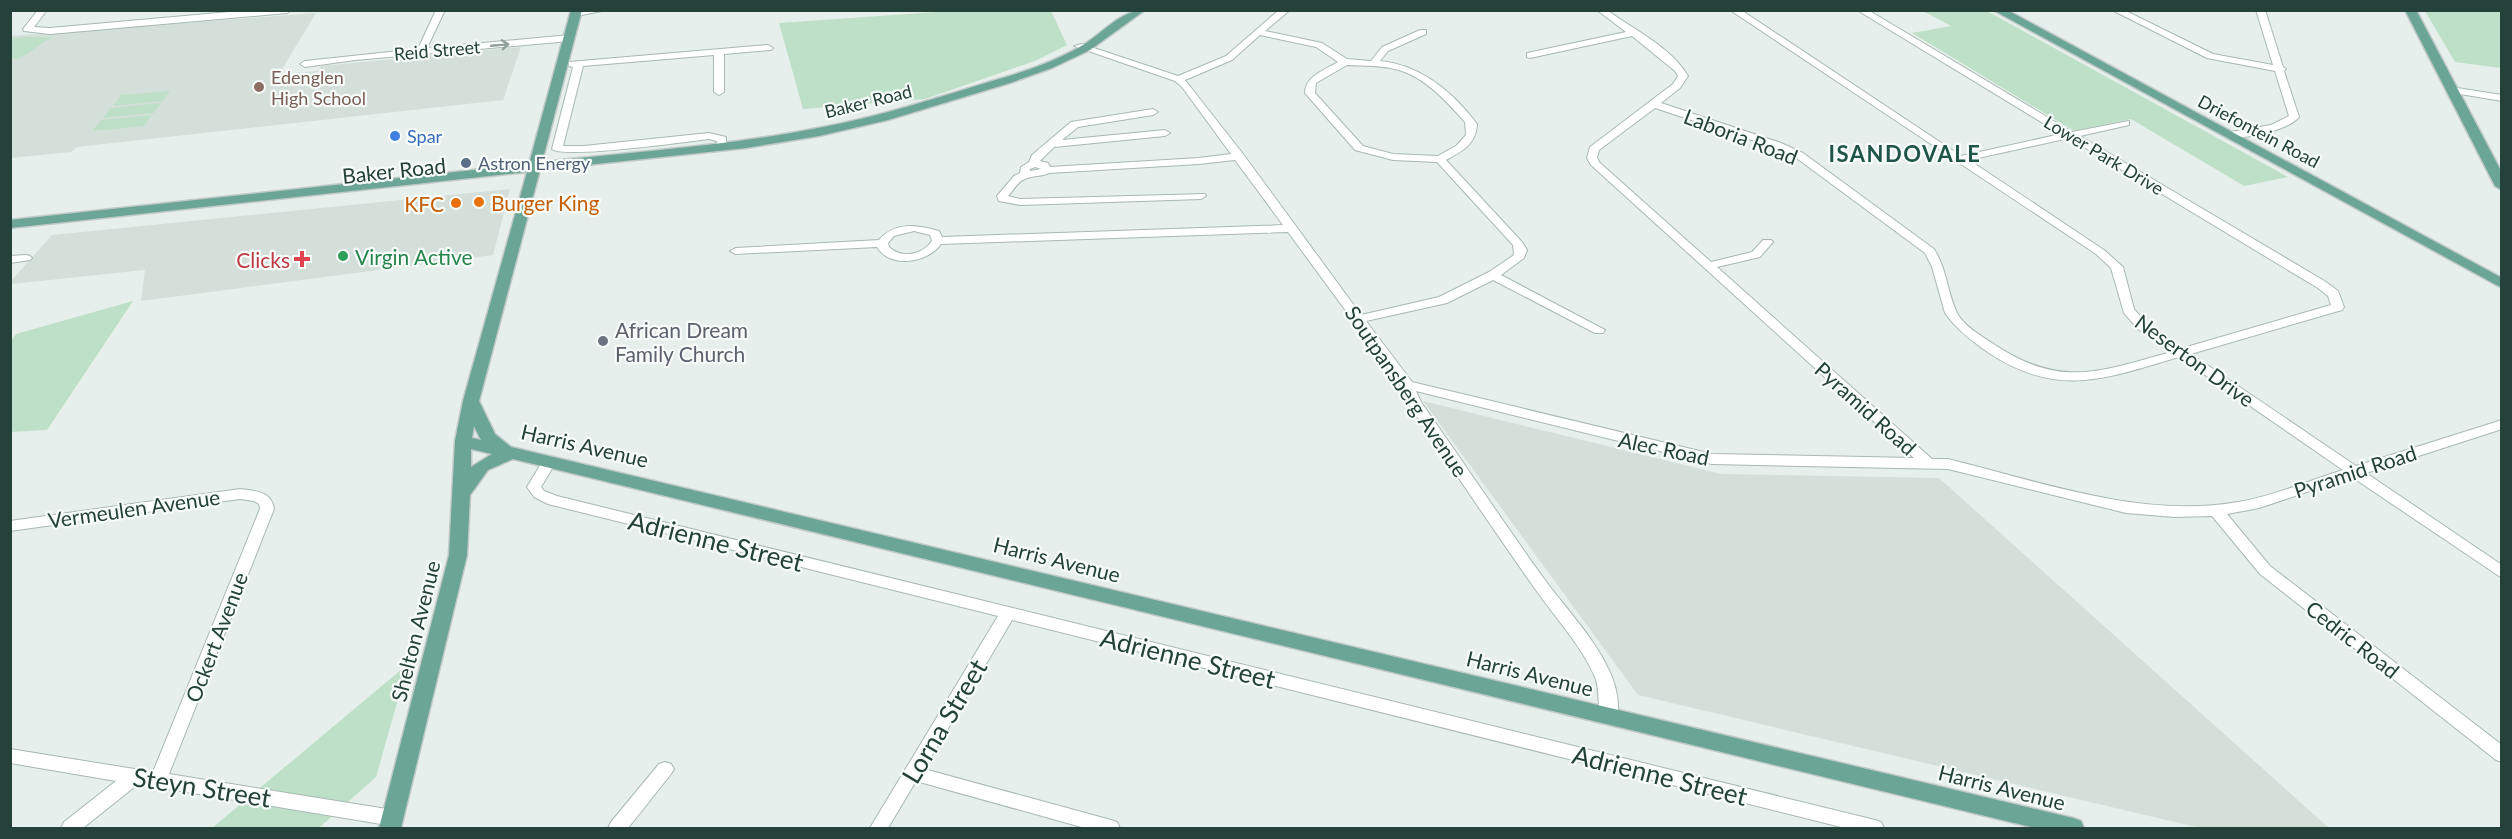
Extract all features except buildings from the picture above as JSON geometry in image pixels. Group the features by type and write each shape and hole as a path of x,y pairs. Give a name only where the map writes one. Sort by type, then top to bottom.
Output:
{"main road":[{"name":"Driefontein Road","path":"1998,10 2502,284"},
{"path":"2410,10 2502,186"},
{"path":"463,441 471,401 577,12"},
{"name":"Baker Road","path":"10,224 45,221 99,222 535,172 819,132 884,117 996,83 1082,47 1136,14"},
{"name":"Baker Road","path":"535,172 696,158 746,144"},
{"path":"2475,270 2502,276"},
{"path":"471,401 488,436 501,447 513,452"},
{"name":"Harris Avenue","path":"463,441 2073,828"},
{"name":"Shelton Avenue","path":"392,823 458,555 463,441"},
{"path":"462,494 471,477 480,467 492,459 513,452"}],"street":[{"path":"43,10 27,29 50,31 287,10"},
{"path":"421,51 441,10"},
{"path":"577,12 603,10"},
{"path":"1082,47 1178,79 1222,62 1286,10"},
{"name":"Pyramid Road","path":"1601,10 1666,57 1683,73 1683,81 1594,149 1592,158 1613,182 1928,463 1958,466 2126,508 2151,511 2217,512 2254,504 2502,424"},
{"name":"Neserton Drive","path":"1734,10 2107,257 2119,272 2131,315 2142,326 2353,473 2502,573"},
{"name":"Lower Park Drive","path":"1861,10 2322,285 2334,294 2338,307"},
{"path":"2116,10 2210,56 2281,69"},
{"path":"2229,135 2284,125 2292,120 2292,105 2260,10"},
{"path":"1258,32 1319,45 1345,62 1407,68 1423,75 1472,124 1473,133 1467,142 1440,159 1393,157 1366,150 1354,144 1310,93 1310,85 1313,81 1345,62"},
{"path":"1374,63 1385,49 1423,32"},
{"path":"1530,55 1633,33"},
{"name":"Reid Street","path":"305,64 570,38"},
{"path":"562,65 768,48"},
{"path":"719,52 719,92"},
{"path":"579,63 557,149 584,149 709,136 722,139 722,146"},
{"name":"Soutpansberg Avenue","path":"1178,79 1237,153 1407,385 1415,403 1458,466 1584,644 1603,676 1608,691 1609,717"},
{"path":"2451,90 2502,98"},
{"name":"Laboria Road","path":"1653,104 1777,145 1808,161 1930,251 1936,261 1954,319 2010,362 2053,374 2088,378 2285,324 2338,307"},
{"path":"1034,164 1036,157 1071,127 1081,122 1153,112"},
{"path":"1961,159 2125,123"},
{"path":"1053,144 1165,133"},
{"path":"1202,196 1020,202 1002,198 1012,184 1026,174 1037,175 1047,170 1189,161 1237,153"},
{"path":"1359,319 1443,300 1493,275 1518,258 1520,247 1440,159"},
{"path":"1026,174 1024,168 1034,164 1044,165 1047,170"},
{"path":"736,251 882,243 897,231 914,228 935,233 939,241"},
{"path":"882,243 886,253 902,258 930,251 939,241 1292,228"},
{"path":"1707,266 1756,255 1767,242"},
{"path":"10,260 26,258"},
{"path":"1493,275 1599,330"},
{"name":"Alec Road","path":"1407,385 1615,438 1712,459 1928,463"},
{"name":"Adrienne Street","path":"549,462 534,487 539,494 553,500 1875,828"},
{"name":"Vermeulen Avenue","path":"10,526 240,494 258,496"},
{"name":"Ockert Avenue","path":"158,780 267,508 266,501 258,496"},
{"name":"Cedric Road","path":"2217,512 2265,570 2502,755"},
{"name":"Lorna Street","path":"879,828 1008,613"},
{"name":"Steyn Street","path":"10,756 158,780 392,823"},
{"path":"617,828 665,769"},
{"path":"913,772 1111,828"},
{"path":"70,828 135,776"}],"shaded area":[{"name":"Edenglen High School","path":"316,13 279,74 318,71 321,66 521,47 503,100 77,147 71,152 11,158 11,36"},
{"path":"510,189 493,255 141,301 145,270 11,284 11,281 52,235"},
{"path":"1423,401 1721,474 1939,478 2329,828 2200,828 1638,695"}],"green space":[{"path":"965,10 1051,11 1067,45 1035,61 925,99 803,109 779,23"},
{"path":"1923,11 1987,11 2288,177 2244,186 2131,119 2074,131 1912,33 1951,26"},
{"path":"2425,11 2501,11 2501,68 2455,62"},
{"path":"52,37 19,59 11,59 11,39"},
{"path":"170,91 163,101 113,106 121,95"},
{"path":"161,103 154,113 103,118 111,108"},
{"path":"152,115 144,126 92,131 101,120"},
{"path":"133,301 47,430 11,432 11,341 16,334"},
{"path":"408,664 376,777 319,828 212,828"}],"place":[{"name":"Edenglen High School","path":"259,87"},
{"name":"Spar","path":"395,136"},
{"name":"Astron Energy","path":"466,163"},
{"name":"Burger King","path":"479,202"},
{"name":"KFC","path":"456,203"},
{"name":"Virgin Active","path":"343,256"},
{"name":"Clicks","path":"302,259"},
{"name":"African Dream Family Church","path":"603,341"}],"district":[{"name":"ISANDOVALE","path":"1905,153"}]}
